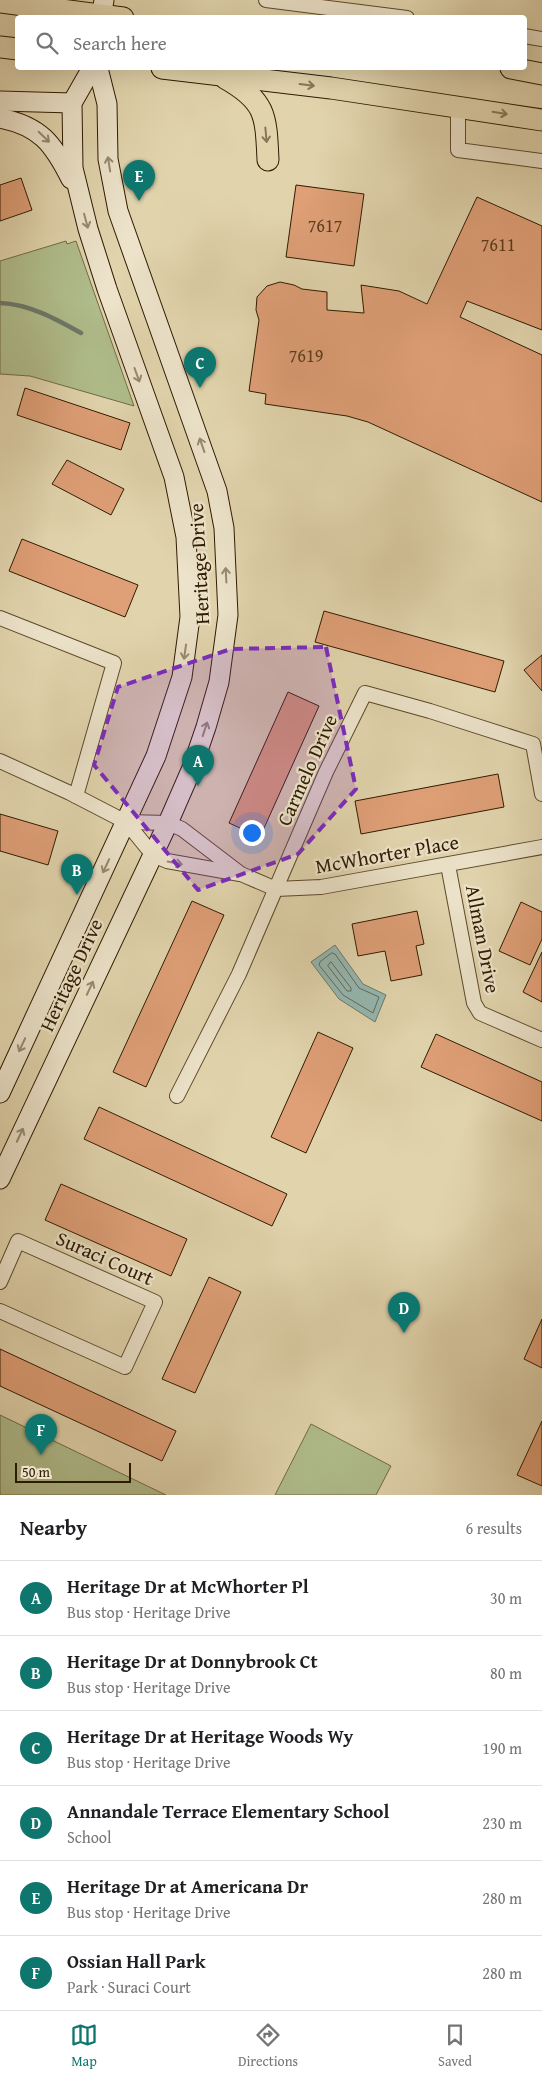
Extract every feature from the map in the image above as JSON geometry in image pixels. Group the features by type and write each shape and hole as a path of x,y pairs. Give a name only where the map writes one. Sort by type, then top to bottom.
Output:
{"main road":[{"path":"0,2 102,11 114,15"},
{"path":"0,47 15,49"},
{"path":"181,70 542,120"},
{"path":"521,70 542,74"},
{"path":"218,74 243,88 255,99 263,114 268,160"}],"street":[{"path":"266,0 383,15"},
{"path":"527,36 542,39"},
{"name":"Heritage Drive","path":"2,1080 156,756 182,677 190,617 186,537 174,476 107,289 80,199 73,168 72,104 91,70"},
{"name":"Heritage Drive","path":"0,1179 168,823 192,768 220,682 228,615 224,528 217,491 118,210 108,159 107,104 98,70"},
{"path":"0,101 72,104"},
{"path":"458,107 458,150 542,161"},
{"path":"0,118 18,122 39,132 55,149 80,199"},
{"path":"0,618 114,663 76,796"},
{"name":"Carmelo Drive","path":"177,1096 238,974 326,772 365,693 430,711 533,744 542,794"},
{"path":"0,761 76,796 126,822 153,855"},
{"name":"McWhorter Place","path":"126,822 168,823 182,829 241,874"},
{"name":"McWhorter Place","path":"153,855 167,861 241,874 276,889 322,887 542,847"},
{"name":"Allman Drive","path":"448,865 474,1003 480,1013 542,1040"},
{"name":"Suraci Court","path":"0,1311 126,1367 155,1302 18,1241 1,1276"}],"highlighted area":[{"path":"326,647 356,789 298,854 198,890 94,765 118,687 231,649"}],"green space":[{"path":"66,241 67,244 76,241 134,406 30,376 0,374 0,261"},
{"path":"0,1415 166,1495 0,1495"},
{"path":"311,1424 391,1466 376,1495 275,1495"}],"water":[{"path":"335,945 363,984 386,995 375,1022 339,999 311,962"}],"building":[{"path":"21,178 32,210 0,221 0,185"},
{"path":"296,185 364,194 354,266 286,257"},
{"path":"477,197 542,226 542,330 467,301 460,317 542,355 542,502 368,422 347,416 265,404 266,394 249,391 259,320 256,310 257,297 267,286 280,282 302,289 327,292 327,310 364,313 361,285 399,291 427,304"},
{"path":"25,388 130,423 121,450 17,415"},
{"path":"67,460 124,489 111,515 52,484"},
{"path":"22,539 138,585 125,617 9,571"},
{"path":"324,611 504,661 495,692 315,642"},
{"path":"542,655 542,691 524,670"},
{"path":"288,692 319,706 260,837 229,823"},
{"path":"498,774 504,807 361,834 355,801"},
{"path":"0,814 58,831 48,865 0,851"},
{"path":"192,901 224,915 146,1087 113,1072"},
{"path":"521,902 542,912 542,939 530,965 499,951"},
{"path":"417,911 424,944 416,946 422,975 391,981 385,951 358,956 352,924"},
{"path":"542,952 542,1002 523,992"},
{"path":"318,1032 353,1048 306,1153 271,1137"},
{"path":"436,1034 542,1082 542,1121 421,1067"},
{"path":"99,1107 287,1194 272,1226 84,1139"},
{"path":"61,1184 187,1239 171,1276 45,1220"},
{"path":"209,1277 241,1292 195,1393 162,1379"},
{"path":"542,1319 542,1368 524,1359"},
{"path":"0,1349 176,1431 162,1461 0,1386"},
{"path":"542,1421 542,1486 517,1475"}],"waterway":[{"path":"0,303 32,309 81,333"}],"place":[{"name":"Heritage Dr at Americana Dr","path":"139,201"},
{"name":"Heritage Dr at Heritage Woods Wy","path":"200,388"},
{"name":"Heritage Dr at McWhorter Pl","path":"198,786"},
{"name":"Heritage Dr at Donnybrook Ct","path":"77,895"},
{"name":"Annandale Terrace Elementary School","path":"404,1333"},
{"name":"Ossian Hall Park","path":"41,1455"}]}
